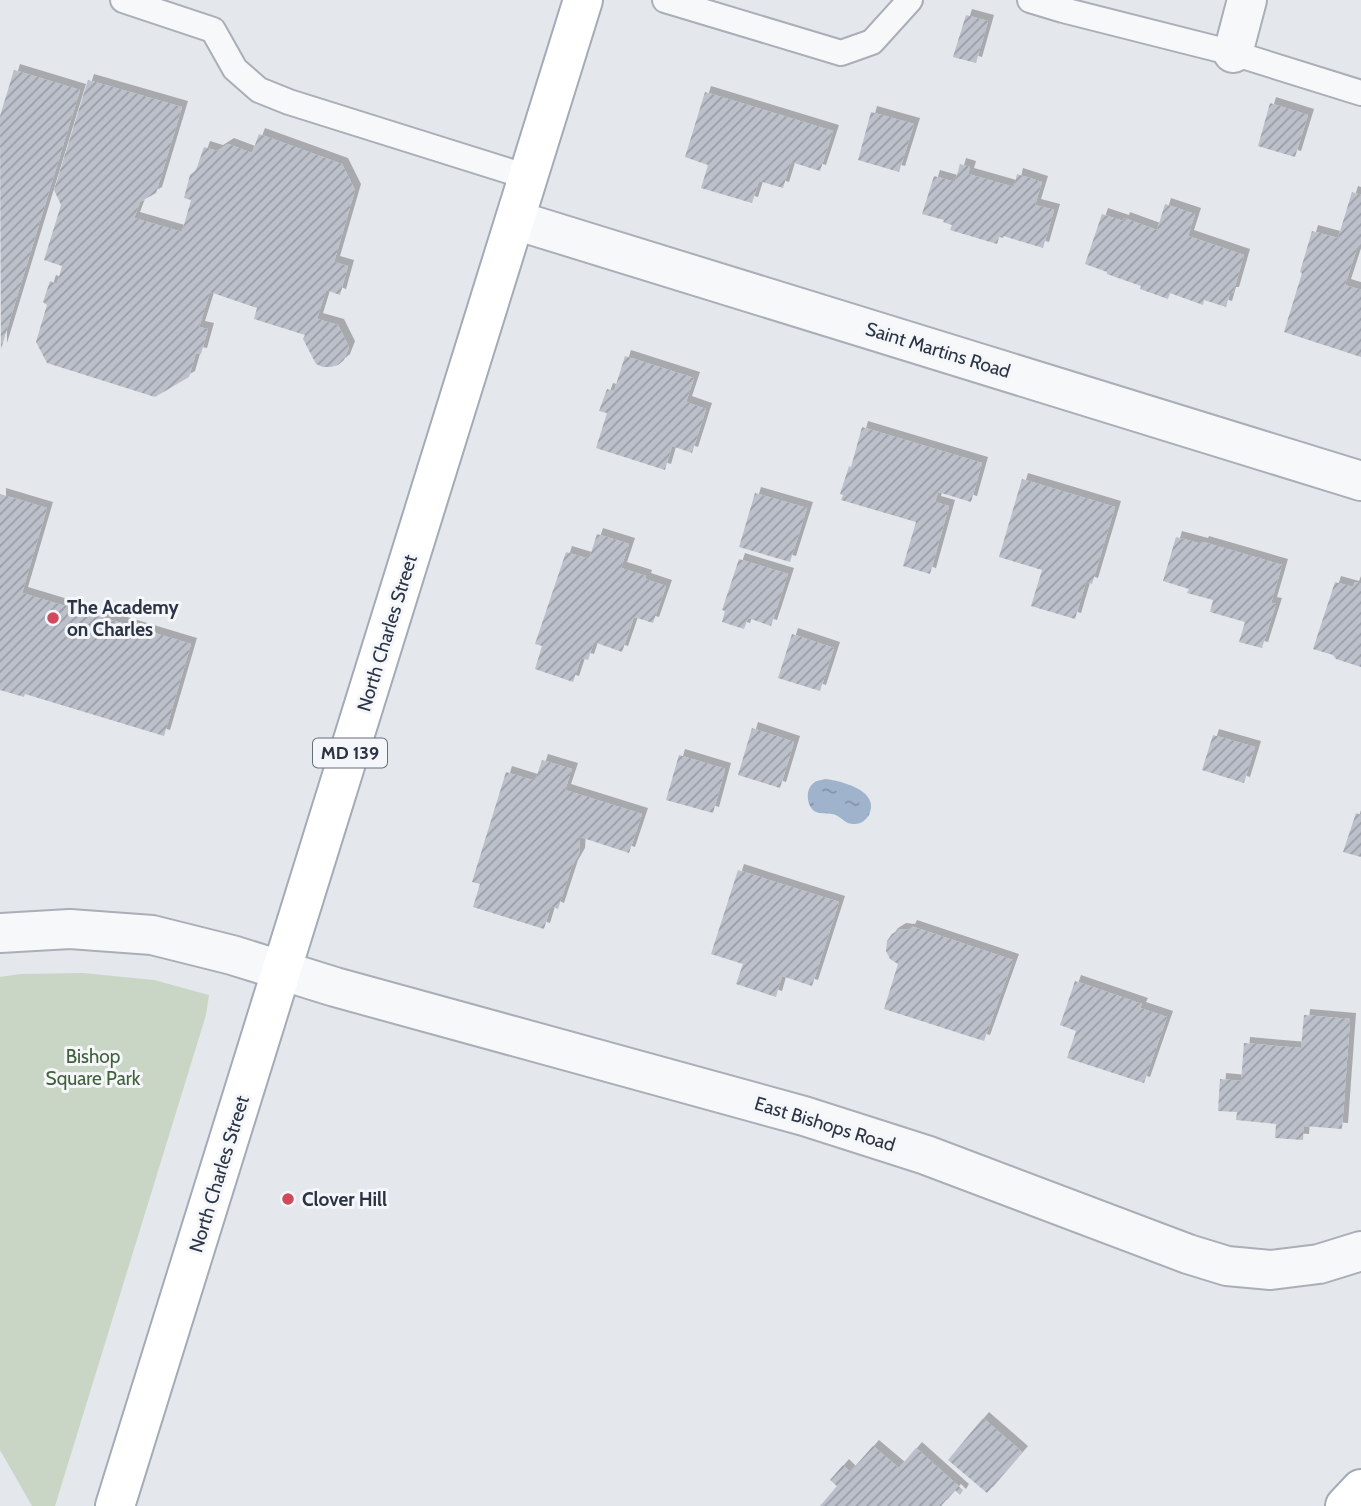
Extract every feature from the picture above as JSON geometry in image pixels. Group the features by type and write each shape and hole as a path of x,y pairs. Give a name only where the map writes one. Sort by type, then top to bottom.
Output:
{"main road":[{"name":"North Charles Street","path":"115,1506 583,0"},
{"path":"1345,1506 1361,1489"}],"street":[{"path":"1233,53 1247,0"},
{"name":"Saint Martins Road","path":"515,220 1361,481"},
{"name":"East Bishops Road","path":"0,933 70,929 152,935 232,955 335,987 804,1116 926,1155 1188,1254 1227,1266 1271,1269 1319,1264 1361,1251"}],"lane":[{"path":"123,0 213,30 235,69 259,90 289,102 528,177"},
{"path":"665,0 841,53 872,42 910,0"},
{"path":"1030,0 1233,53 1361,93"}],"green space":[{"name":"Bishop Square Park","path":"83,973 154,980 209,995 206,1015 55,1506 32,1506 0,1450 0,977"}],"water":[{"path":"826,779 850,785 865,794 871,807 866,819 859,823 847,823 836,815 819,813 811,808 808,800 810,788 816,782"}],"building":[{"path":"966,15 988,21 976,63 953,57"},
{"path":"14,70 80,90 1,349 0,116"},
{"path":"88,80 182,107 156,193 140,202 134,218 182,232 191,200 184,198 190,175 196,170 204,147 217,151 228,144 252,153 259,134 342,164 355,190 334,262 348,266 340,295 326,290 317,319 338,325 349,347 344,360 331,367 316,364 303,339 305,335 254,319 257,308 210,292 199,327 208,329 201,354 196,353 189,377 155,397 47,363 36,342 47,305 43,302 50,281 57,284 62,266 44,260 61,205 54,190"},
{"path":"705,92 833,131 820,171 791,162 783,188 759,181 752,203 701,188 708,165 685,157"},
{"path":"1270,103 1308,115 1295,157 1258,146"},
{"path":"871,112 914,124 899,172 858,160"},
{"path":"960,164 970,167 968,174 1014,187 1017,174 1042,182 1035,205 1054,210 1043,248 1000,235 997,244 950,230 952,225 943,222 944,220 922,214 934,176 955,182"},
{"path":"1352,192 1361,195 1361,246 1358,245 1345,285 1361,290 1361,357 1284,332 1312,231 1338,238"},
{"path":"1165,204 1195,214 1188,236 1244,255 1226,307 1204,300 1203,305 1170,293 1168,299 1085,264 1102,214 1123,221 1124,218 1157,230"},
{"path":"625,356 694,378 686,402 706,409 692,453 672,446 665,470 596,448 607,413 599,411 607,389 614,391"},
{"path":"862,427 982,463 971,502 938,492 935,502 949,506 930,574 903,566 916,522 841,500 843,495 840,494"},
{"path":"1022,479 1115,507 1092,584 1086,582 1075,619 1031,606 1042,570 999,557"},
{"path":"755,493 807,508 790,562 739,547"},
{"name":"The Academy on Charles","path":"0,494 47,508 22,593 191,644 164,736 25,694 24,697 0,690"},
{"path":"597,534 629,544 621,568 666,586 653,623 634,617 622,652 594,642 588,660 581,658 573,682 535,669 542,646 535,644 566,552 589,559"},
{"path":"1176,537 1282,565 1271,603 1276,604 1262,648 1239,642 1245,622 1210,612 1213,600 1187,593 1189,589 1163,581"},
{"path":"739,559 788,574 771,626 748,618 744,629 722,622 725,611 722,610"},
{"path":"1335,582 1353,587 1355,582 1361,584 1361,667 1313,649"},
{"path":"792,634 834,648 820,691 778,678"},
{"path":"752,728 794,742 780,788 738,775"},
{"path":"1213,735 1255,747 1244,783 1202,770"},
{"path":"679,755 725,769 713,813 666,800"},
{"path":"542,760 572,769 565,790 642,814 629,853 580,837 579,854 572,866 558,909 551,906 544,929 473,907 480,884 472,882 506,772 535,781"},
{"path":"1356,813 1361,815 1361,857 1343,852"},
{"path":"738,870 839,902 812,986 782,976 776,997 736,984 743,964 711,954"},
{"path":"911,926 1013,960 984,1041 884,1009 898,964 890,959 886,951 887,941 900,929 909,930"},
{"path":"1075,981 1142,1004 1140,1008 1167,1017 1144,1083 1067,1058 1076,1031 1060,1025"},
{"path":"1304,1015 1350,1019 1342,1129 1304,1126 1303,1140 1275,1138 1276,1124 1236,1120 1237,1112 1218,1111 1220,1079 1241,1081 1244,1043 1301,1048"},
{"path":"983,1418 1022,1452 987,1493 948,1460"},
{"path":"873,1446 899,1468 916,1448 963,1490 960,1495 955,1490 941,1506 820,1506 837,1486 830,1480 843,1465 850,1472"}],"place":[{"name":"The Academy on Charles","path":"53,618"},
{"name":"Clover Hill","path":"288,1199"}]}
